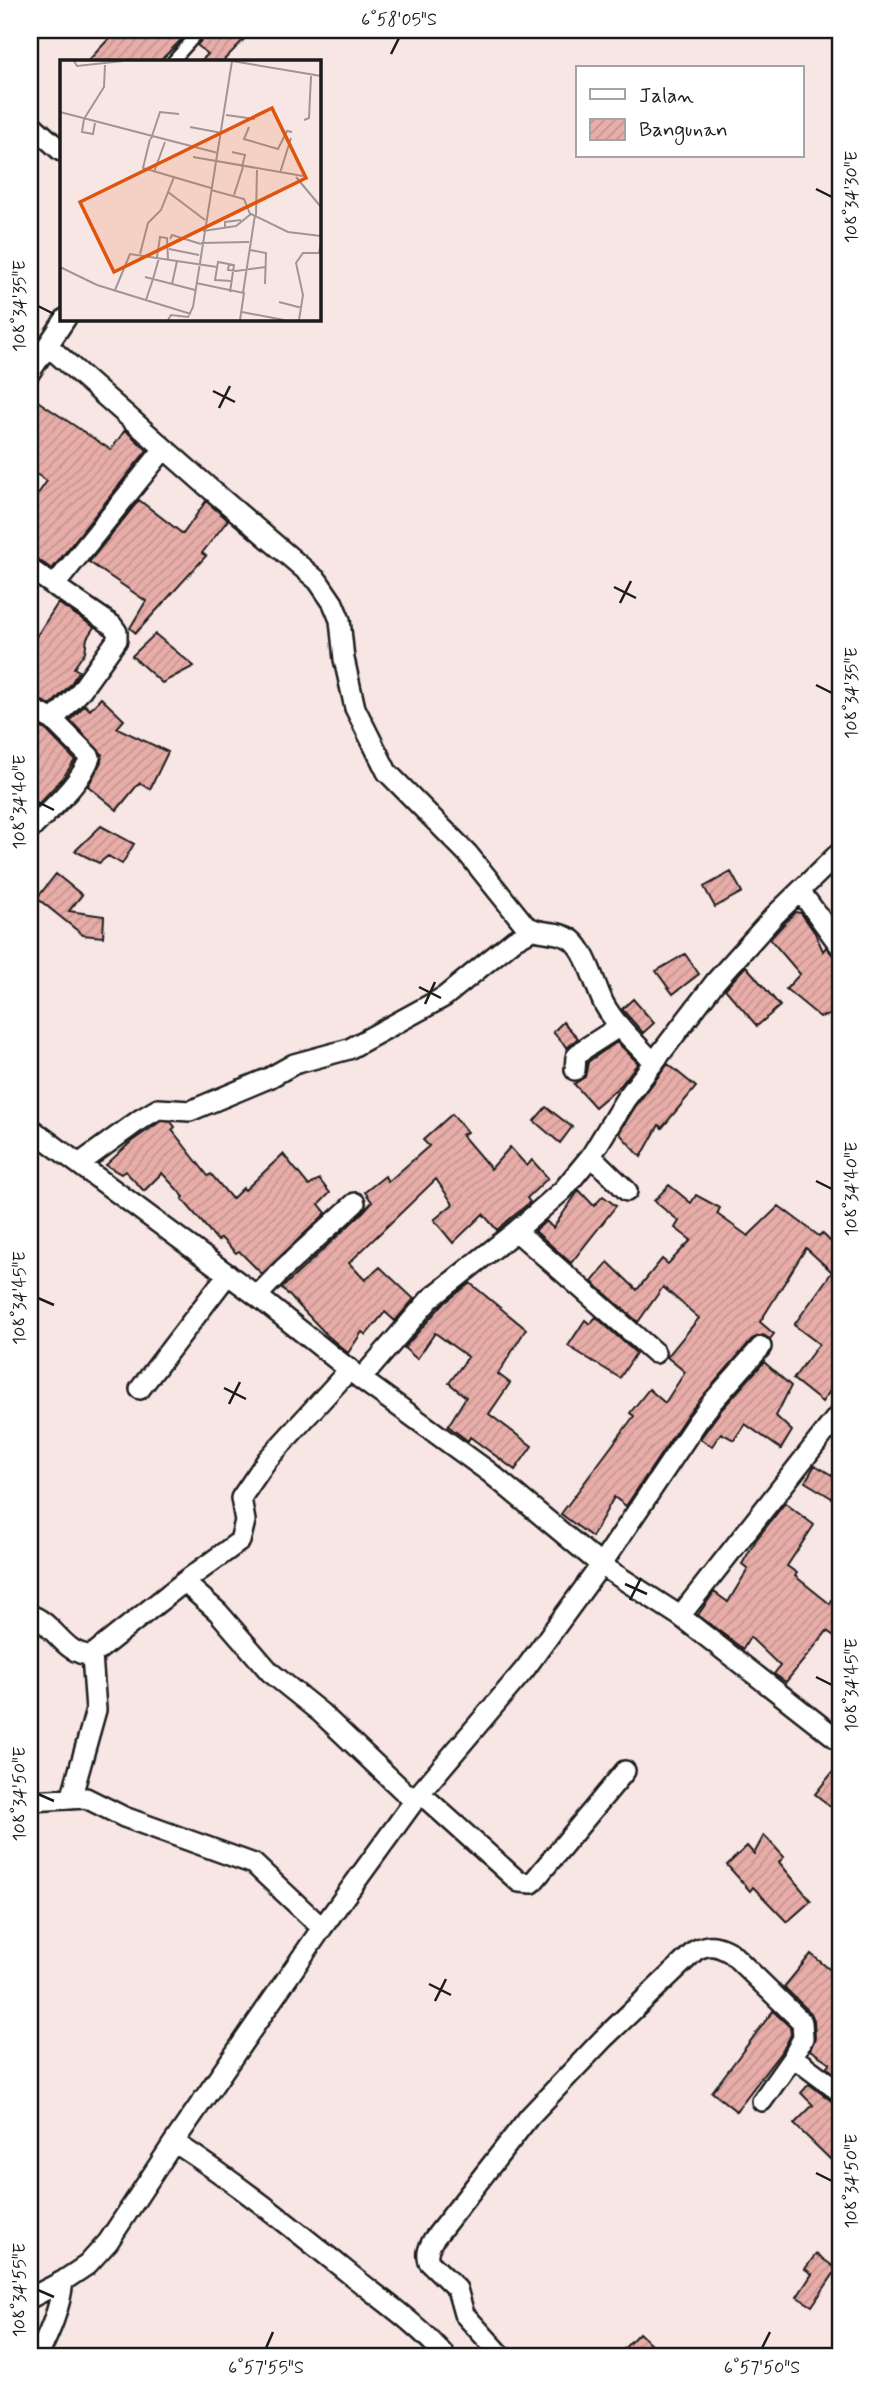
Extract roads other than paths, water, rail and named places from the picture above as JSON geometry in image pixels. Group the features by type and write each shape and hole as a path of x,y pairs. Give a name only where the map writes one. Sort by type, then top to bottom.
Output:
{"street":[{"path":"30,123 60,150"},
{"path":"30,372 65,320"},
{"path":"48,346 318,581 333,603 340,620 344,659 355,708 387,772 450,835 525,925 532,930 557,933 572,940 581,951 605,1006 654,1063"},
{"path":"54,586 164,449"},
{"path":"30,569 112,625 117,632 117,640 79,693 53,720"},
{"path":"30,708 53,720 90,757 88,765 72,786 30,830"},
{"path":"30,1615 39,1618 65,1645 81,1656 92,1655 240,1541 245,1521 241,1498 267,1460 430,1299 563,1190 591,1156 625,1100 716,981 840,852"},
{"path":"800,891 840,946"},
{"path":"79,1164 141,1119 158,1110 190,1111 269,1078 294,1064 349,1049 444,997 513,940 532,930"},
{"path":"575,1070 576,1057 584,1049 620,1026"},
{"path":"30,1128 489,1472 601,1565 680,1616 840,1741"},
{"path":"591,1156 627,1191"},
{"path":"257,1296 355,1203"},
{"path":"516,1231 655,1353"},
{"path":"140,1389 228,1274"},
{"path":"30,2298 87,2265 108,2242 322,1928 417,1797 525,1668 601,1565 697,1422 761,1347"},
{"path":"680,1616 840,1413"},
{"path":"184,1582 218,1612 270,1672 519,1882 532,1883 625,1771"},
{"path":"71,1799 96,1710 92,1655"},
{"path":"30,1801 86,1798 124,1817 254,1864 322,1928"},
{"path":"502,2356 464,2314 458,2292 429,2262 427,2256 433,2240 529,2117 603,2039 696,1950 708,1944 731,1953 802,2022 803,2038 762,2101"},
{"path":"793,2057 840,2092"},
{"path":"174,2142 226,2176 269,2209 420,2332 445,2356"},
{"path":"38,2356 52,2328 61,2301 63,2281"}],"lane":[{"path":"174,60 199,32"}]}
